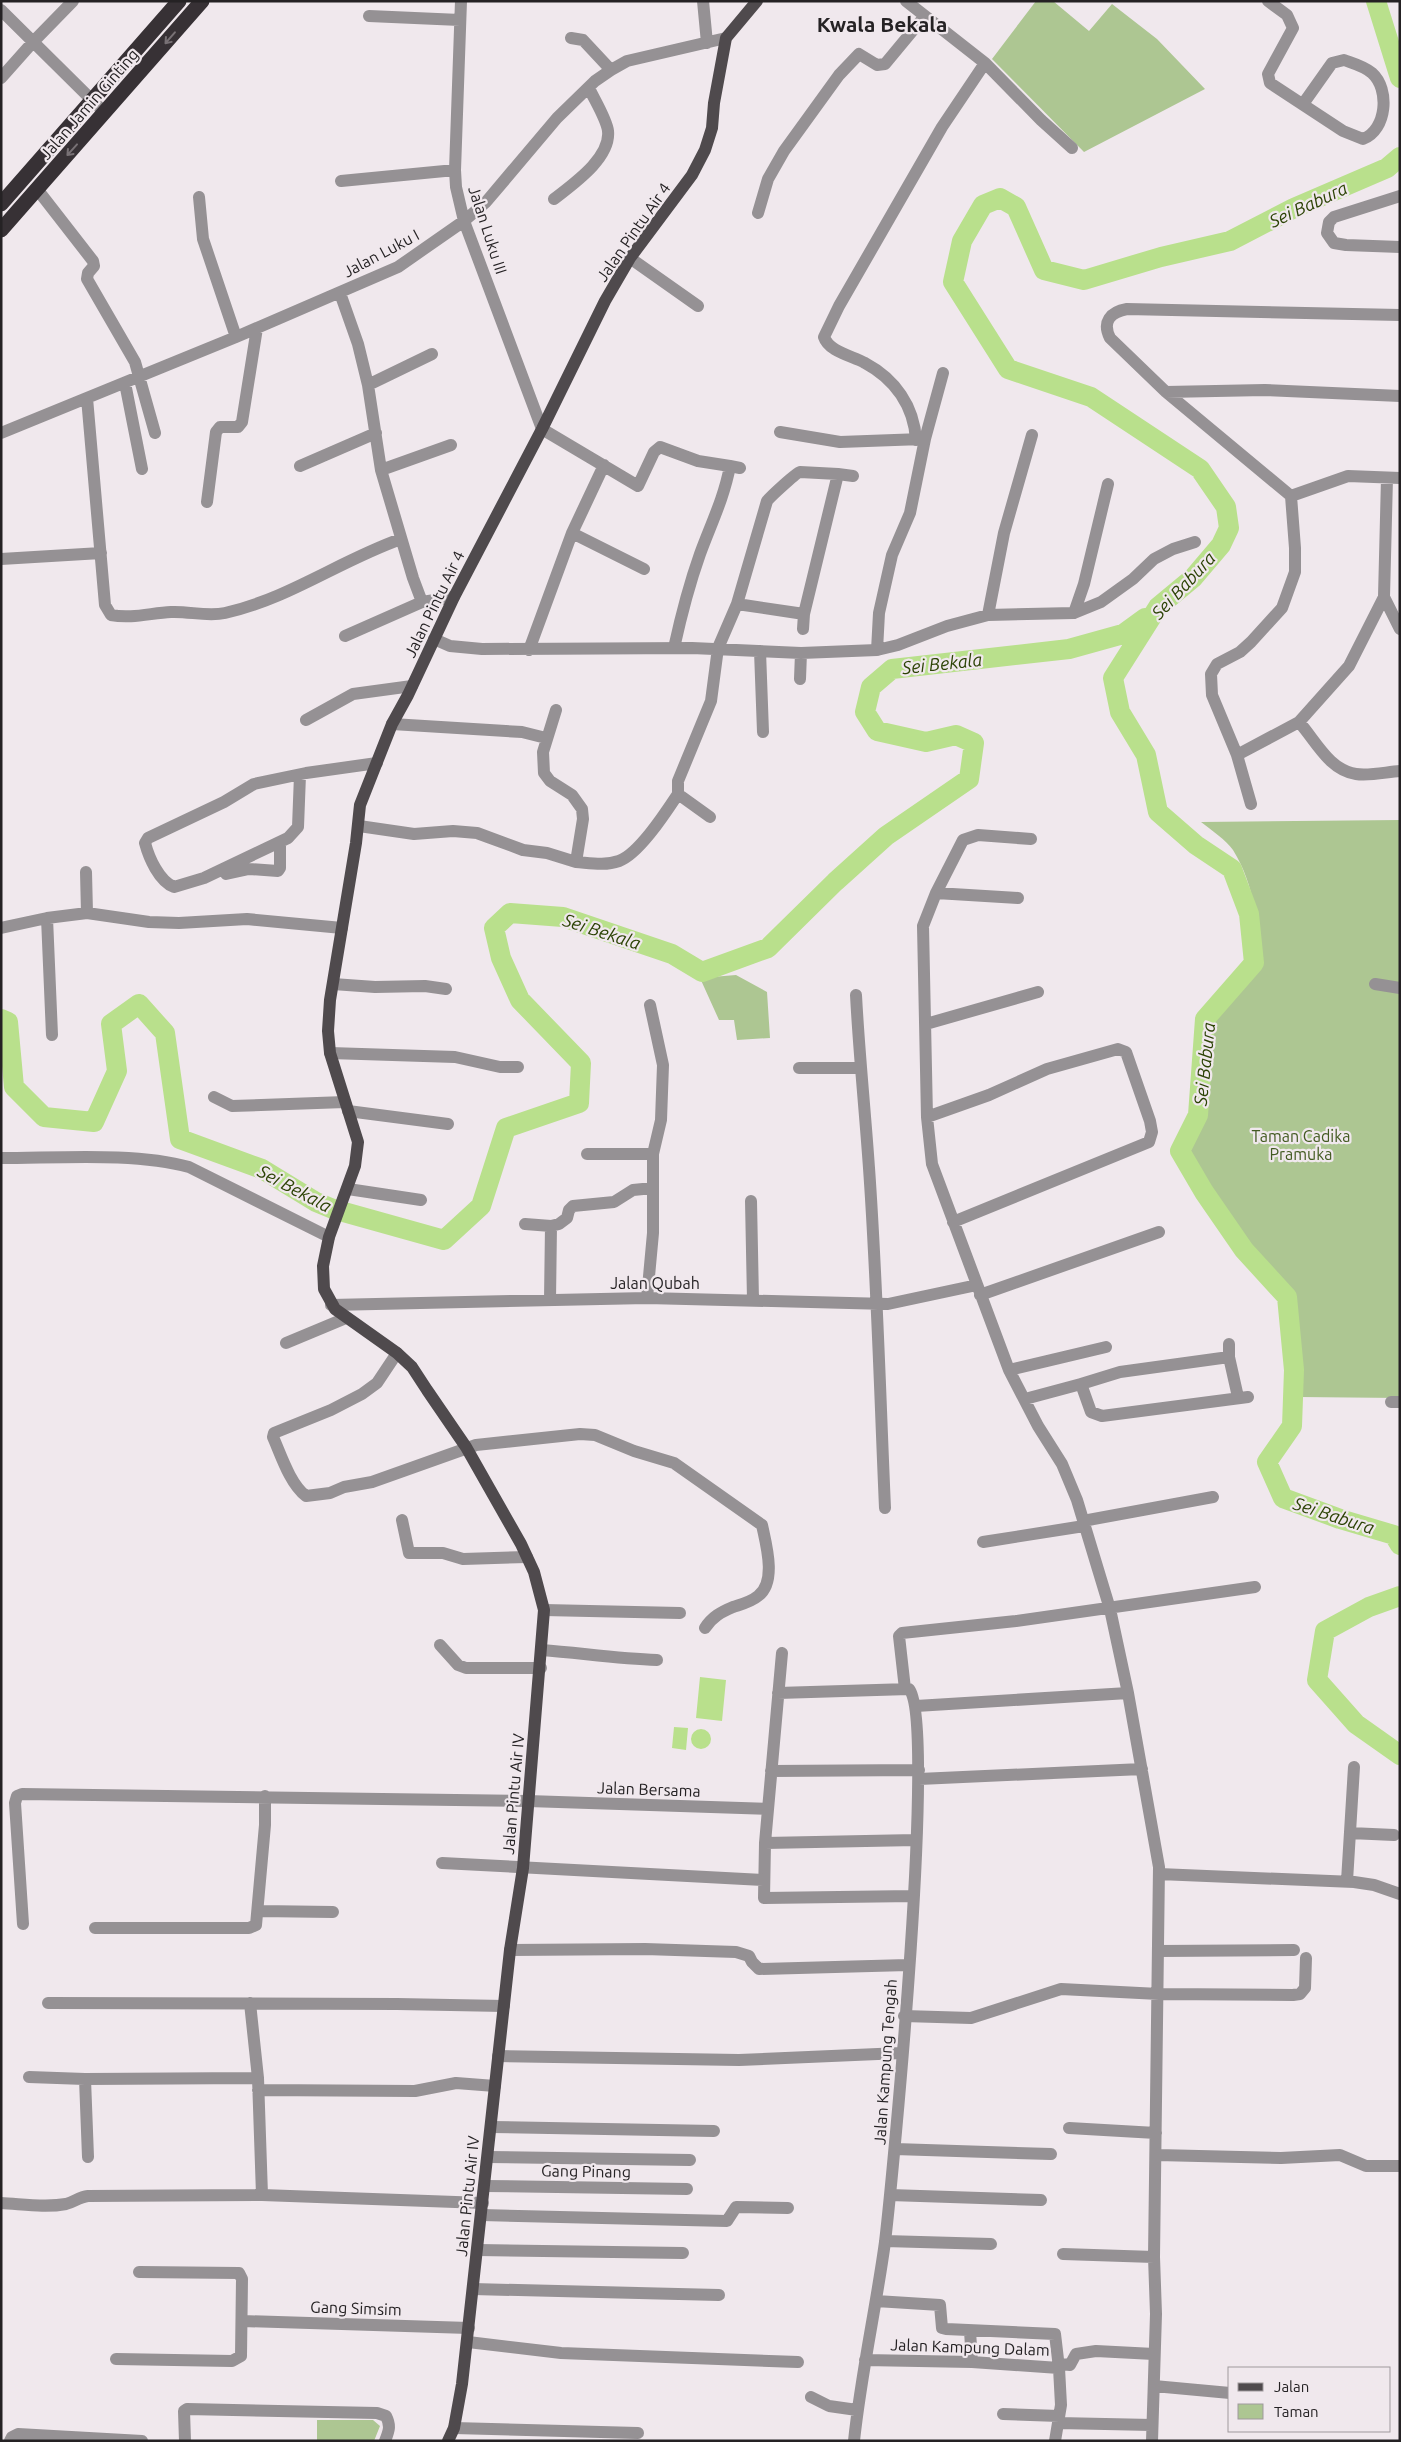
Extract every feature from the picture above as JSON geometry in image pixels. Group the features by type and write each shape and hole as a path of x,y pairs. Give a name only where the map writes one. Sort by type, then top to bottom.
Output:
{"highway":[{"name":"Jalan Jamin Ginting","path":"1,204 180,1"},
{"name":"Jalan Jamin Ginting","path":"1,230 202,1"}],"main road":[{"path":"726,38 757,1"},
{"name":"Jalan Pintu Air 4","path":"333,1224 347,1192 355,1166 358,1142 330,1053 328,1018 359,826 360,805 366,786 378,763 392,724 454,597 542,429 601,309 630,258 692,175 706,150 712,128 714,103 726,38"},
{"name":"Jalan Pintu Air IV","path":"333,1224 322,1277 324,1289 331,1305 346,1318 397,1353 412,1367 466,1447 527,1557 539,1586 544,1610 541,1668 523,1868 510,1950 494,2086 468,2342 454,2428 448,2441"}],"street":[{"path":"1,78 73,1"},
{"name":"Jalan Luku III","path":"461,1 456,187 464,221 542,429"},
{"path":"703,1 706,42"},
{"path":"906,1 985,63 1041,120 1072,148"},
{"path":"1268,1 1287,15 1293,28 1268,77 1275,88 1304,104 1343,131 1363,139 1372,135 1379,123 1384,108 1381,87 1372,73 1344,60 1332,64 1304,104"},
{"path":"1,10 105,113"},
{"path":"369,16 460,20"},
{"path":"758,213 768,179 784,151 839,75 859,54 877,65 885,64 924,17"},
{"path":"571,38 583,40 611,70"},
{"name":"Jalan Luku I","path":"1,433 258,328 398,267 464,221 498,189 557,118 611,70 627,61 726,38"},
{"path":"920,439 901,393 891,382 866,363 833,348 826,343 824,337 839,306 938,135 985,63"},
{"path":"554,200 583,176 606,147 608,130 589,88"},
{"path":"341,181 455,170"},
{"path":"37,189 93,261 94,266 88,273 87,279 130,351 140,376 155,433"},
{"path":"1400,196 1334,218 1329,222 1327,233 1334,242 1346,246 1400,247"},
{"path":"199,197 204,240 236,337"},
{"path":"630,258 698,306"},
{"path":"340,293 358,344 368,385 381,470 422,602"},
{"path":"1251,804 1237,756 1212,695 1210,674 1217,664 1240,652 1251,642 1282,608 1295,572 1296,548 1291,496 1166,392 1110,338 1107,326 1110,316 1113,313 1127,309 1331,312 1400,316"},
{"path":"207,502 216,432 220,427 238,427 242,422 258,328"},
{"path":"368,385 432,354"},
{"path":"877,650 881,603 892,556 910,513 920,439 943,373"},
{"path":"125,383 142,469"},
{"path":"1166,392 1265,390 1400,396"},
{"path":"87,398 100,553 106,605 110,615 120,617 175,611 210,615 224,613 261,603 382,546 401,539"},
{"path":"542,429 638,486 654,452 660,446 698,461 735,467 700,554 684,605 674,648"},
{"path":"780,432 840,442 920,439"},
{"path":"300,466 376,433"},
{"path":"988,615 1004,533 1032,435"},
{"path":"381,470 451,444"},
{"path":"530,650 572,533 604,465"},
{"path":"359,826 414,834 453,830 477,833 523,850 546,853 576,862 601,864 620,861 655,828 678,794 680,774 711,701 718,648 737,604 767,501 774,492 786,485 794,474 800,472 853,476"},
{"path":"803,629 804,614 838,474"},
{"path":"1237,756 1300,722 1349,666 1384,597 1393,478 1348,476 1291,496"},
{"path":"1074,613 1084,584 1108,484"},
{"path":"572,533 644,569"},
{"path":"434,639 450,646 530,650 718,648 801,653 877,650 898,645 947,626 988,615 1074,613 1101,602 1134,579 1154,560 1173,549 1195,542"},
{"path":"1,559 100,553"},
{"path":"345,636 422,602 454,597"},
{"path":"1384,597 1400,629"},
{"path":"737,604 804,614"},
{"path":"760,651 762,732"},
{"path":"800,679 801,653"},
{"path":"306,720 353,694 412,686"},
{"path":"556,710 542,752 544,773 550,781 572,795 582,809 583,819 576,862"},
{"path":"1300,722 1332,763 1341,769 1365,775 1400,771"},
{"path":"392,724 522,732 546,738"},
{"path":"280,842 280,868 278,870 249,869 204,878 174,887 170,886 150,858 145,843 148,838 224,802 254,784 378,763"},
{"path":"204,878 280,842 298,827 300,776"},
{"path":"678,794 710,817"},
{"path":"1031,839 978,835 963,840 936,893 924,926 928,1116 932,1164 978,1290 1009,1370 1038,1426 1066,1472 1084,1524 1110,1608 1142,1768 1159,1874 1152,2441"},
{"path":"86,872 87,913"},
{"path":"936,893 1018,898"},
{"path":"1,928 48,918 87,913 149,922 179,923 247,919 342,928"},
{"path":"48,918 52,1035"},
{"path":"333,984 375,987 426,986 446,989"},
{"path":"1375,984 1400,988"},
{"path":"926,1024 1038,992"},
{"path":"856,995 859,1068 869,1168 885,1508"},
{"path":"647,1298 654,1232 654,1154 661,1120 663,1065 650,1005"},
{"path":"928,1116 989,1095 1047,1069 1118,1048 1126,1052 1150,1121 1152,1132 1149,1142 953,1222"},
{"path":"330,1053 455,1057 500,1067 518,1067"},
{"path":"799,1068 859,1068"},
{"path":"214,1097 232,1106 347,1106 448,1124"},
{"path":"587,1154 654,1154"},
{"path":"1,1158 121,1159 172,1162 189,1167 329,1237"},
{"path":"525,1224 551,1226 563,1222 573,1206 605,1204 618,1201 622,1195 633,1190 654,1188"},
{"path":"347,1192 421,1200"},
{"path":"752,1201 753,1300"},
{"path":"550,1300 551,1226"},
{"name":"Jalan Qubah","path":"331,1305 647,1298 876,1305 978,1290 1159,1232"},
{"path":"286,1343 346,1318"},
{"path":"1081,1384 1091,1412 1102,1416 1243,1397 1229,1357 1229,1344"},
{"path":"1009,1370 1106,1347"},
{"path":"397,1353 377,1384 362,1394 331,1410 274,1432 273,1437 292,1482 306,1496 330,1493 344,1487 372,1482 466,1447 580,1434 595,1435 640,1453 674,1463 749,1514 762,1525 770,1565 763,1590 752,1601 718,1615 711,1620 706,1628"},
{"path":"1025,1399 1120,1372 1229,1357"},
{"path":"982,1542 1084,1524 1212,1497"},
{"path":"402,1520 409,1553 443,1553 463,1560 527,1557"},
{"path":"905,1689 899,1636 902,1633 1110,1608 1254,1587"},
{"path":"544,1610 680,1613"},
{"path":"440,1645 458,1665 466,1668 541,1668"},
{"path":"542,1650 581,1653 618,1659 657,1660"},
{"path":"782,1653 762,1895 767,1899 914,1896"},
{"path":"778,1693 905,1689 912,1692 916,1706 1128,1694"},
{"name":"Jalan Kampung Tengah","path":"854,2441 857,2410 885,2241 895,2149 914,1896 919,1775 916,1706"},
{"path":"1347,1881 1354,1767"},
{"path":"771,1771 919,1775 1142,1768"},
{"name":"Jalan Bersama","path":"23,1924 17,1796 30,1793 528,1801 768,1808"},
{"path":"95,1928 249,1928 256,1925 259,1911 265,1796"},
{"path":"1350,1833 1394,1834"},
{"path":"765,1843 916,1840"},
{"path":"442,1863 763,1880"},
{"path":"1159,1874 1347,1881 1374,1885 1400,1894"},
{"path":"259,1911 333,1912"},
{"path":"510,1950 646,1949 736,1952 749,1956 752,1962 760,1969 908,1965"},
{"path":"1159,1951 1294,1950"},
{"path":"904,2016 971,2018 1056,1990 1159,1994 1300,1994 1305,1988 1306,1958"},
{"path":"48,2003 504,2006"},
{"path":"250,2003 258,2084 262,2195"},
{"path":"498,2056 739,2060 901,2053"},
{"path":"29,2077 415,2091 456,2083 494,2086"},
{"path":"85,2079 88,2157"},
{"path":"491,2126 714,2131"},
{"path":"1069,2128 1156,2133"},
{"path":"895,2149 1051,2154"},
{"path":"1157,2155 1281,2158 1340,2155 1366,2166 1400,2166"},
{"path":"488,2157 690,2160"},
{"name":"Gang Pinang","path":"485,2186 687,2189"},
{"path":"1,2203 68,2204 81,2197 88,2196 262,2195 483,2209 727,2221 736,2207 788,2208"},
{"path":"890,2195 1041,2200"},
{"path":"885,2241 990,2244"},
{"path":"478,2250 683,2253"},
{"path":"1063,2254 1154,2257"},
{"path":"116,2359 232,2361 241,2356 243,2322 242,2279 239,2273 139,2272"},
{"path":"473,2289 719,2296"},
{"path":"876,2301 940,2305 942,2328 970,2331 1055,2334 1060,2366 1070,2365 1076,2354 1096,2351 1154,2354"},
{"name":"Gang Simsim","path":"243,2322 469,2328"},
{"path":"970,2331 972,2362"},
{"path":"468,2342 561,2353 798,2362"},
{"name":"Jalan Kampung Dalam","path":"866,2360 1060,2366 1061,2384 1055,2441"},
{"path":"1154,2386 1228,2393"},
{"path":"811,2397 829,2406 857,2410"},
{"path":"185,2441 184,2411 187,2409 377,2412 386,2416 389,2422 390,2430 385,2441"},
{"path":"1003,2414 1152,2425"},
{"path":"454,2428 638,2433"},
{"path":"10,2441 18,2434 142,2441"}],"green space":[{"path":"1036,1 1053,1 1089,31 1112,4 1157,39 1205,89 1084,152 992,59"},
{"name":"Taman Cadika Pramuka","path":"1400,820 1400,1398 1299,1397 1293,1293 1238,1229 1187,1151 1206,1114 1212,1020 1261,966 1257,921 1246,877 1230,846 1201,822"},
{"path":"736,975 767,992 770,1038 737,1040 734,1020 719,1020 700,978"},
{"path":"317,2420 373,2420 380,2426 374,2441 317,2441"}],"shaded area":[{"path":"700,1677 726,1680 722,1721 696,1718"},
{"path":"674,1727 688,1728 686,1750 672,1748"},
{"path":"701,1729 708,1732 711,1739 708,1746 701,1749 694,1746 691,1739 694,1732"}],"waterway":[{"name":"Sei Babura","path":"1376,1 1400,78"},
{"name":"Sei Babura","path":"1400,157 1387,168 1294,208 1230,241 1161,257 1084,280 1044,270 1016,207 1000,198 983,205 962,241 953,282 1008,369 1091,397 1200,469 1226,507 1229,528 1221,545 1193,578 1158,607 1113,678 1120,712 1146,755 1158,812 1196,845 1232,869 1249,914 1254,963 1205,1019 1198,1115 1180,1151 1204,1192 1244,1250 1287,1297 1294,1370 1292,1426 1267,1462 1283,1498 1340,1519 1394,1535 1400,1545"},
{"name":"Sei Bekala","path":"1,1019 8,1022 14,1087 44,1117 94,1122 117,1071 111,1024 139,1004 165,1033 180,1139 262,1169 316,1202 333,1209 444,1240 481,1206 506,1128 579,1103 581,1063 520,1000 501,958 494,928 510,913 563,917 672,954 702,972 768,948 835,882 886,836 969,779 974,743 956,735 926,742 877,731 865,712 871,687 892,669 1069,649 1123,634 1145,618"},
{"name":"Sei Babura","path":"1400,1596 1369,1607 1325,1631 1317,1680 1356,1724 1400,1755"}],"district":[{"name":"Kwala Bekala","path":"882,24"}]}
